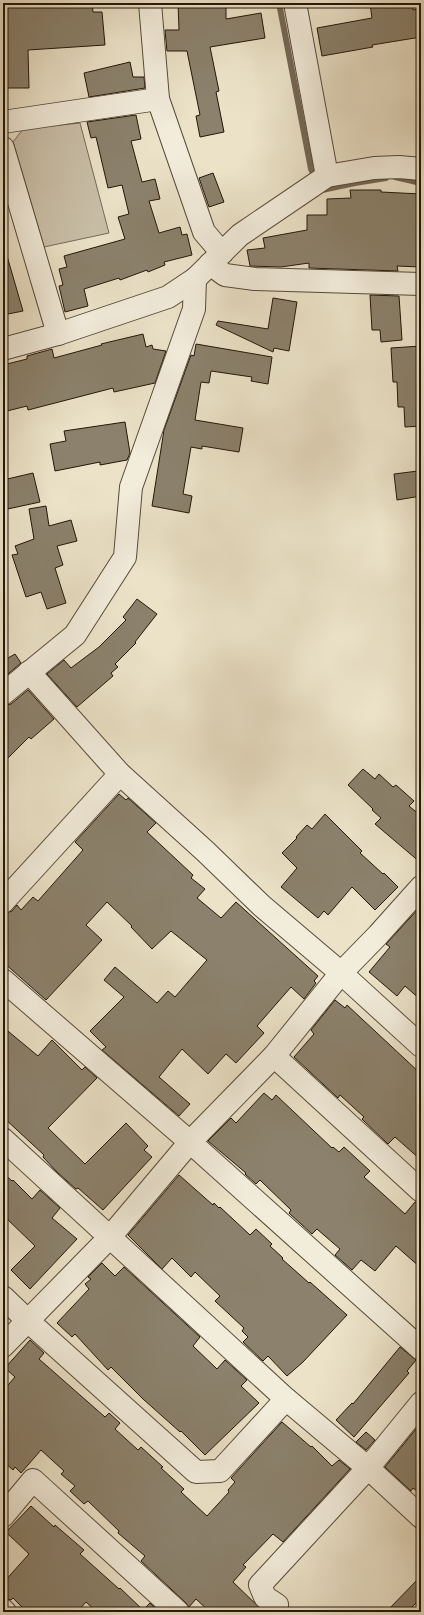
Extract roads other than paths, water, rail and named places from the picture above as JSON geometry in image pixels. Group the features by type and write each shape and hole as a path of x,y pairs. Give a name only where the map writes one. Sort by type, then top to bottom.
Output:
{"street":[{"path":"3,694 75,634 125,557 131,487 209,265 204,232 158,99 150,3"},
{"path":"295,3 327,176"},
{"path":"3,122 158,99"},
{"path":"3,148 58,334"},
{"path":"3,349 58,334 168,297 209,265 240,235 327,176 374,168 398,167 421,169"},
{"path":"209,265 225,275 255,279 421,284"},
{"path":"28,672 120,774 205,851 262,906 341,973 421,1046"},
{"path":"3,902 120,774"},
{"path":"3,1346 110,1237 190,1142 274,1056 341,973 378,935 421,886"},
{"path":"3,980 190,1142 421,1349"},
{"path":"274,1056 421,1191"},
{"path":"3,1139 286,1398 368,1468 421,1517"},
{"path":"3,1297 196,1472 220,1471 286,1398"},
{"path":"276,1612 277,1605 265,1597 260,1585 368,1468 421,1403"},
{"path":"3,1516 34,1480 178,1612"}],"waterway":[{"path":"279,3 311,169 316,179"},
{"path":"395,177 421,183"},
{"path":"321,189 386,178"}]}
